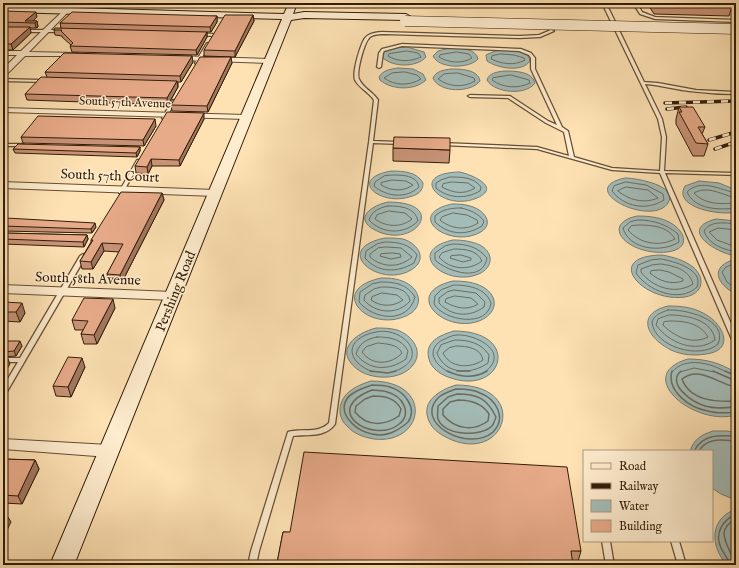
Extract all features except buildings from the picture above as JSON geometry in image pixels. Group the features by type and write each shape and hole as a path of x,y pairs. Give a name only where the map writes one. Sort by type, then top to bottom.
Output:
{"main road":[{"name":"Pershing Road","path":"62,565 269,60 280,34 292,16 293,3"},
{"path":"3,9 224,16 304,15 736,29"},
{"path":"292,16 302,19 406,19 736,25"},
{"path":"280,34 303,22 319,19"}],"street":[{"path":"3,73 67,10"},
{"path":"3,53 89,56"},
{"path":"168,58 197,62 269,60"},
{"name":"South 57th Avenue","path":"3,110 164,118 246,117"},
{"name":"South 57th Court","path":"3,185 120,194 215,193"},
{"name":"South 58th Avenue","path":"3,289 172,296"},
{"path":"3,444 109,451"}],"lane":[{"path":"133,3 156,4"},
{"path":"176,3 248,5 255,3"},
{"path":"604,3 660,119 664,138 662,172 736,342"},
{"path":"635,3 641,13 655,18 736,21"},
{"path":"731,3 736,10"},
{"path":"197,62 216,29"},
{"path":"16,30 64,32"},
{"path":"252,565 290,434 298,432 321,432 326,430 332,424 376,100 372,94 357,81 356,76 364,42 368,37 387,33 520,37 540,36 552,31"},
{"path":"197,34 213,35"},
{"path":"378,67 383,50 402,45 520,50 530,54 533,58 533,69 560,128"},
{"path":"3,80 46,81"},
{"path":"643,83 658,83 683,89 736,93"},
{"path":"470,96 509,97 547,122 566,131 572,158"},
{"path":"164,118 177,97"},
{"path":"370,142 410,143"},
{"path":"434,144 537,148 612,169 736,174"},
{"path":"3,145 27,145"},
{"path":"120,194 142,156"},
{"path":"3,393 86,251"},
{"path":"3,360 22,360"},
{"path":"606,542 610,565"},
{"path":"675,542 682,565"}],"water":[{"path":"407,47 424,52 426,57 422,61 411,65 398,65 383,58 384,52 393,48"},
{"path":"450,48 471,51 477,55 478,59 468,65 454,66 441,63 433,56 438,51"},
{"path":"501,50 514,50 522,52 529,57 530,61 521,67 509,68 497,66 487,61 486,55"},
{"path":"398,68 413,69 423,74 426,80 416,86 403,88 390,86 380,80 379,77 385,71"},
{"path":"451,69 468,70 476,74 480,81 470,88 455,90 448,89 436,83 433,78 438,72"},
{"path":"504,71 522,72 530,76 535,83 525,90 510,91 496,88 487,80 491,74"},
{"path":"391,171 405,172 417,176 423,183 421,191 412,196 398,199 379,195 370,185 371,180 378,175"},
{"path":"460,172 482,182 486,186 487,190 484,194 477,198 464,201 442,197 435,191 432,185 435,179 444,174"},
{"path":"625,178 646,181 662,187 670,197 668,203 659,210 647,211 634,209 621,204 612,197 608,190 611,183"},
{"path":"699,181 719,183 736,190 736,212 720,213 700,209 686,200 683,194 685,186"},
{"path":"388,202 407,204 418,209 421,216 419,224 413,230 402,234 389,235 375,230 368,225 365,221 367,213 376,206"},
{"path":"452,204 468,205 476,208 485,216 487,220 485,228 481,232 474,235 463,237 451,236 434,227 431,221 432,214 439,209"},
{"path":"637,216 667,221 682,234 684,238 683,243 675,250 667,252 647,251 632,246 622,237 619,232 622,223"},
{"path":"716,219 736,221 736,256 711,246 700,234 700,229 705,223"},
{"path":"385,238 403,239 409,241 417,248 420,257 416,266 411,270 398,275 386,275 374,271 365,265 361,258 361,250 369,243"},
{"path":"453,240 480,245 485,249 490,257 489,266 481,273 464,277 452,276 442,272 434,266 430,259 431,252 439,245"},
{"path":"662,255 682,261 697,271 700,276 701,285 696,293 685,297 669,297 655,293 643,287 635,279 631,270 634,263 644,257"},
{"path":"736,259 736,294 724,285 718,275 722,266 727,262"},
{"path":"381,278 392,278 399,280 413,288 418,297 416,308 406,316 392,320 378,319 367,315 359,308 355,300 356,291 365,284"},
{"path":"453,281 480,285 488,291 494,300 493,310 490,314 479,321 466,324 453,322 442,317 433,310 429,302 430,294 438,287"},
{"path":"668,306 690,308 710,317 716,323 723,335 724,342 721,347 716,351 706,354 693,355 675,352 663,345 651,333 648,326 648,320 651,315 658,310"},
{"path":"376,328 389,328 397,330 412,340 417,349 417,354 416,360 408,370 394,376 378,377 363,373 350,362 347,355 347,349 350,343 361,334"},
{"path":"454,331 476,334 490,341 497,351 498,362 492,372 482,379 467,381 448,377 434,368 430,362 428,353 431,344 439,337"},
{"path":"688,359 713,362 736,373 736,415 720,417 703,414 688,407 675,398 668,387 666,376 672,366"},
{"path":"371,381 392,384 406,391 413,401 415,412 412,423 404,432 391,438 374,439 356,433 343,422 340,413 340,406 345,396 359,385"},
{"path":"456,385 479,388 494,397 502,408 502,421 497,432 486,441 471,444 452,440 439,433 431,425 427,414 429,402 438,393"},
{"path":"713,431 727,431 736,433 736,500 721,494 713,489 713,450 690,450 698,438"},
{"path":"736,509 736,565 727,565 717,550 715,534 721,519 727,513"}],"railway":[{"path":"665,103 736,101"},
{"path":"667,109 686,107"},
{"path":"709,140 736,132"},
{"path":"715,149 736,142"}]}
